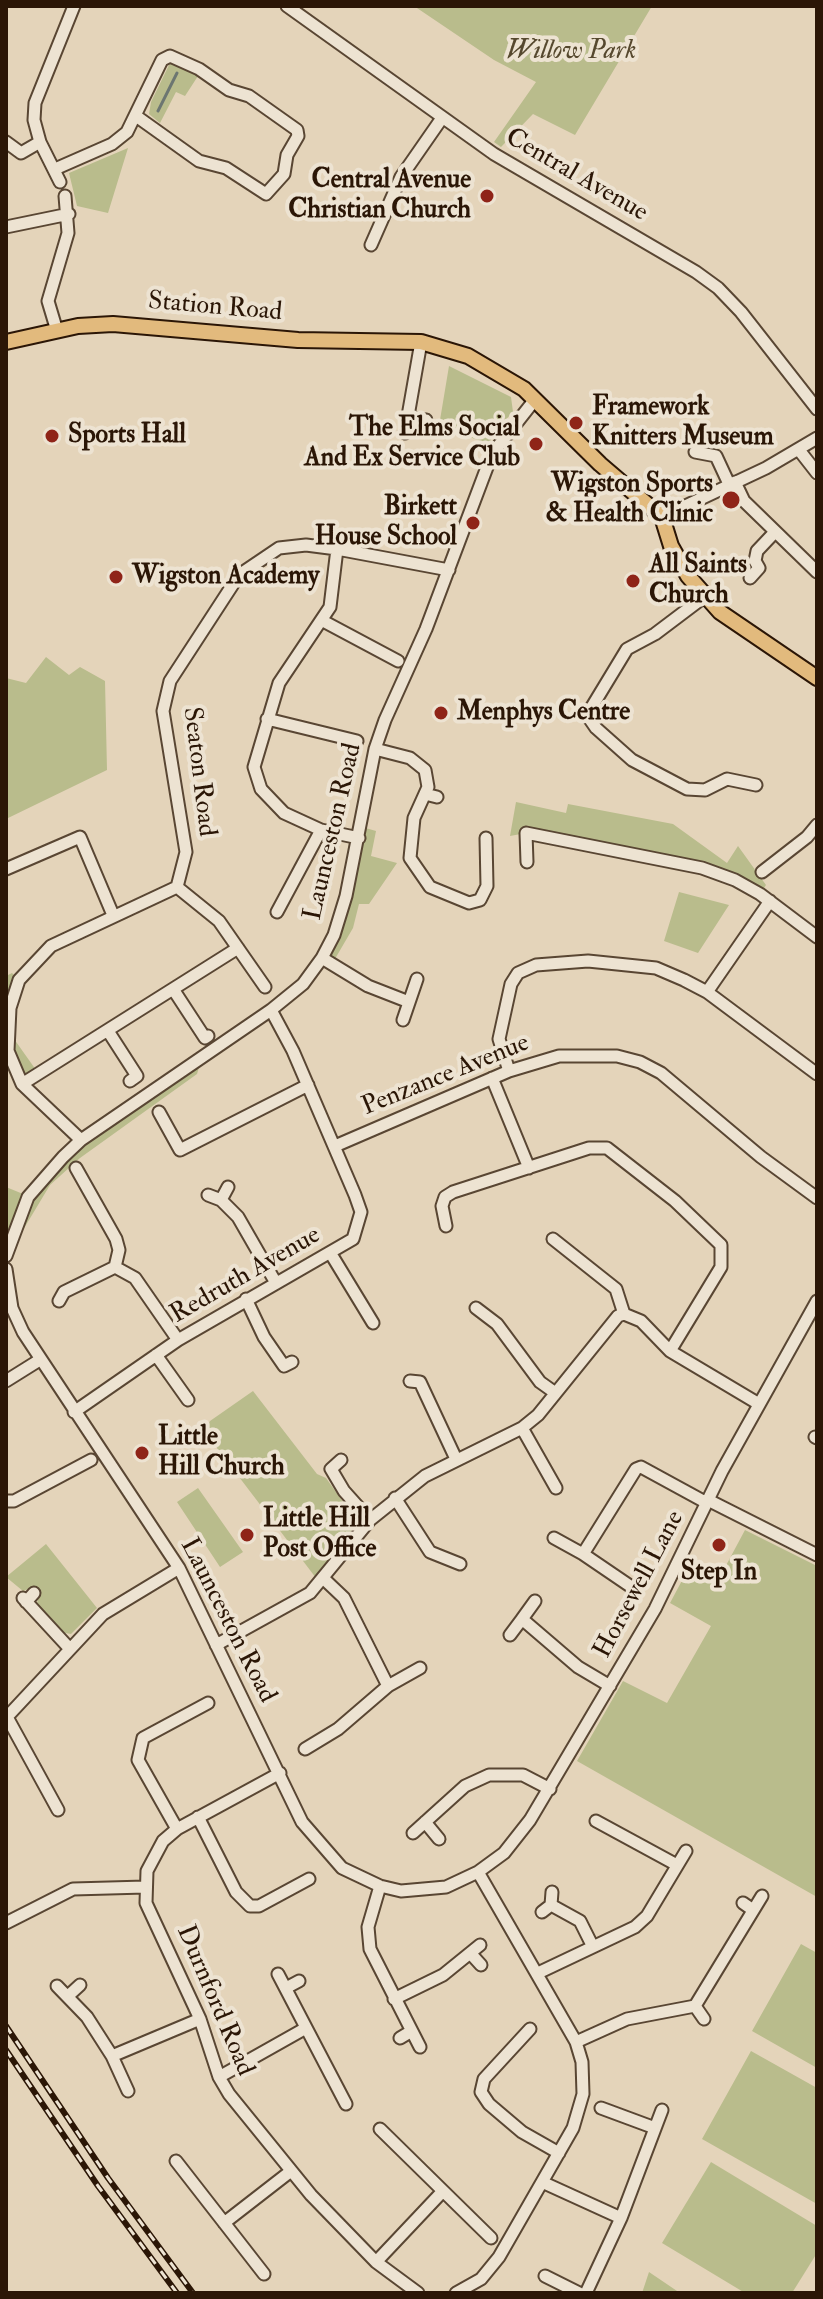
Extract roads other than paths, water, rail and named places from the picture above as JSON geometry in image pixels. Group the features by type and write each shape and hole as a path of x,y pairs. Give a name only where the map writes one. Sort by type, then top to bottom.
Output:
{"main road":[{"name":"Station Road","path":"6,342 113,324 298,340 421,342 468,356 510,379 662,517"},
{"path":"662,517 671,546 704,597 720,612 817,678"}],"street":[{"path":"60,182 40,142 34,120 35,103 74,6"},
{"name":"Central Avenue","path":"287,6 494,154 696,272 724,294 817,409"},
{"path":"55,169 112,144 127,132 162,60 170,56 199,69 229,90 249,96 297,130 298,136 287,155 284,174 266,194 226,168 199,161 136,116"},
{"path":"371,245 401,177 442,118"},
{"path":"6,142 21,153 40,142"},
{"path":"57,331 48,301 68,233 69,214 65,196"},
{"path":"6,227 69,214"},
{"path":"405,433 421,342"},
{"name":"Launceston Road","path":"6,1256 17,1217 33,1189 81,1140 271,1010 303,984 322,958 338,922 359,838 375,749 449,570 492,454 533,402"},
{"path":"407,418 426,420"},
{"path":"662,517 799,450 817,438"},
{"path":"799,450 817,473"},
{"path":"695,452 716,456 744,501 817,572"},
{"path":"750,578 759,568 755,561 757,551 774,533"},
{"name":"Seaton Road","path":"177,887 186,852 163,711 170,681 239,575 279,548 306,545 449,570"},
{"path":"337,549 330,607 279,683 254,767 261,789 284,813 321,830 359,838"},
{"path":"704,597 655,634 627,649 587,715 596,728 632,760 687,789 705,790 731,780 756,785"},
{"path":"323,621 398,661"},
{"path":"267,719 357,741"},
{"path":"375,749 419,763 427,778 431,796 414,818 410,858 430,887 469,903 480,900 487,886 486,838"},
{"path":"731,780 733,767"},
{"path":"527,862 528,818"},
{"path":"762,872 807,837 817,825"},
{"path":"6,869 94,830"},
{"path":"277,912 321,830"},
{"path":"526,833 702,868 735,880 770,901 817,937"},
{"path":"80,837 113,915"},
{"path":"81,1140 22,1084 8,1051 8,1008 19,980 51,946 177,887 219,921 265,987"},
{"path":"707,992 770,901"},
{"path":"22,1084 238,948"},
{"path":"322,958 368,986 409,1002"},
{"path":"509,1071 499,1039 511,984 518,973 529,967 588,961 656,968 707,992 817,1074"},
{"path":"403,1020 417,979"},
{"path":"173,989 204,1039"},
{"name":"Redruth Avenue","path":"74,1412 178,1340 353,1239 361,1212 308,1085 271,1010"},
{"path":"108,1031 137,1076 130,1081"},
{"name":"Penzance Avenue","path":"335,1146 509,1071 559,1056 588,1053 640,1062 661,1073 761,1157 817,1198"},
{"path":"492,1078 529,1168"},
{"path":"159,1112 182,1154 284,1094 308,1085"},
{"path":"446,1226 442,1206 445,1197 589,1148 607,1148 715,1236 723,1254 721,1267 670,1351"},
{"path":"76,1168 79,1184 116,1239 119,1250 115,1267"},
{"path":"221,1200 228,1187"},
{"path":"208,1195 221,1200 238,1217 276,1283"},
{"path":"553,1239 616,1289 624,1314"},
{"path":"573,1256 582,1245"},
{"path":"331,1254 373,1323"},
{"path":"59,1301 64,1292 115,1267"},
{"path":"115,1267 135,1278 178,1340"},
{"name":"Launceston Road","path":"6,1269 12,1308 38,1361 179,1568 314,1837 342,1868 380,1886 421,1891 446,1887 478,1872"},
{"path":"246,1299 264,1337 284,1366 292,1362"},
{"name":"Horsewell Lane","path":"478,1872 504,1853 550,1789 663,1594 759,1404 816,1307"},
{"path":"476,1308 497,1324 540,1382 554,1392"},
{"path":"216,1645 298,1602 324,1579 370,1520 395,1498 456,1459 522,1428 538,1415 554,1392 577,1371 618,1316 624,1314 641,1321 670,1351 759,1404"},
{"path":"156,1355 188,1400"},
{"path":"6,1381 38,1361"},
{"path":"418,1380 456,1459"},
{"path":"522,1428 556,1488"},
{"path":"6,1501 14,1501 91,1460"},
{"path":"341,1460 329,1469 370,1520"},
{"path":"583,1554 633,1464 817,1555"},
{"path":"395,1498 430,1552 455,1558"},
{"path":"554,1538 636,1590"},
{"path":"58,1810 6,1718 103,1614 179,1568"},
{"path":"324,1579 344,1598 388,1686"},
{"path":"28,1597 70,1649"},
{"path":"510,1635 535,1601"},
{"path":"522,1619 578,1667 610,1686"},
{"path":"305,1749 318,1734 420,1668"},
{"path":"177,1829 138,1760 143,1738 208,1703"},
{"path":"6,1923 73,1889 145,1887 152,1856 177,1829 280,1773"},
{"path":"413,1833 465,1786 489,1775 523,1775 550,1789"},
{"path":"198,1817 236,1892 250,1906 259,1906 309,1879"},
{"path":"596,1821 677,1865"},
{"path":"425,1822 439,1839"},
{"path":"538,1973 635,1927 647,1916 686,1851"},
{"path":"456,2293 471,2286 489,2271 559,2153 580,2112 583,2094 582,2062 576,2042 478,1872"},
{"path":"380,1886 368,1927 370,1949 394,1999 405,2035 420,2047"},
{"name":"Durnford Road","path":"145,1887 146,1903 200,2019 219,2077 291,2171 401,2290 418,2293"},
{"path":"552,1892 547,1908 580,1921 592,1945"},
{"path":"695,2006 748,1907 762,1896"},
{"path":"394,1999 443,1975 480,1945"},
{"path":"471,1954 481,1965"},
{"path":"278,1974 339,2098"},
{"path":"286,1988 299,1981"},
{"path":"68,1996 80,1985"},
{"path":"57,1986 87,2017 112,2056 128,2091"},
{"path":"576,2042 627,2019 695,2006"},
{"path":"695,2006 704,2019"},
{"path":"112,2056 200,2019"},
{"path":"219,2077 306,2028"},
{"path":"530,2029 484,2079 481,2092 522,2132 559,2153"},
{"path":"110,2085 122,2079"},
{"path":"601,2108 655,2128"},
{"path":"586,2293 621,2218 662,2110"},
{"path":"380,2129 491,2238"},
{"path":"176,2161 264,2274"},
{"path":"224,2223 291,2171"},
{"path":"542,2182 621,2218"},
{"path":"376,2262 443,2191"},
{"path":"480,2226 490,2217"},
{"path":"243,2271 254,2261"},
{"path":"545,2276 579,2293"}],"waterway":[{"path":"158,111 177,73"}],"railway":[{"path":"6,2026 108,2178 193,2293"},
{"path":"6,2050 98,2186 177,2293"}],"place":[{"name":"Central Avenue Christian Church","path":"487,196"},
{"name":"Framework Knitters Museum","path":"576,423"},
{"name":"Sports Hall","path":"52,436"},
{"name":"The Elms Social And Ex Service Club","path":"536,444"},
{"name":"Wigston Sports & Health Clinic","path":"731,500"},
{"name":"Birkett House School","path":"473,523"},
{"name":"Wigston Academy","path":"116,577"},
{"name":"All Saints Church","path":"633,581"},
{"name":"Menphys Centre","path":"441,713"},
{"name":"Little Hill Church","path":"142,1453"},
{"name":"Little Hill Post Office","path":"247,1535"},
{"name":"Step In","path":"719,1545"}],"park label":[{"name":"Willow Park","path":"571,52"}]}
